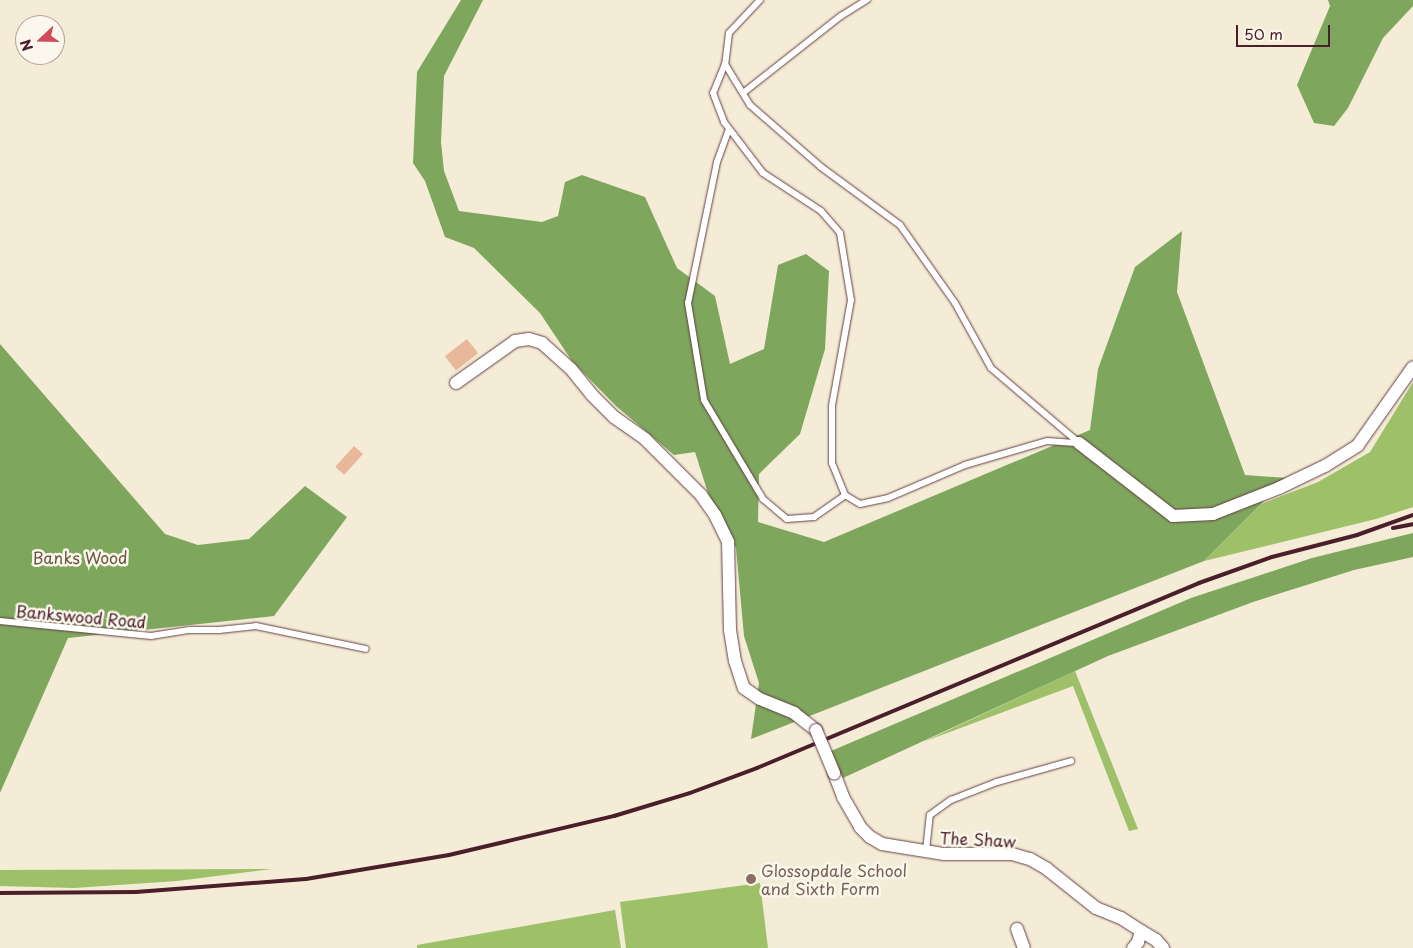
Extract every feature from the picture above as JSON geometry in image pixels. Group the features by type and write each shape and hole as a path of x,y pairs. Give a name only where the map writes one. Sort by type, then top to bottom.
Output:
{"street":[{"name":"The Shaw","path":"456,382 515,341 530,339 542,343 571,369 608,412 645,439 701,495 715,516 728,542 728,607 732,644 744,688 760,699 790,710 816,730 847,805 860,827 870,837 882,844 926,851 953,854 1012,854 1030,859 1046,869 1096,908 1121,918 1156,940 1163,948"},
{"path":"1079,443 1173,516 1213,514 1279,488 1325,466 1358,445 1413,367"},
{"path":"1017,929 1024,948"},
{"path":"1133,948 1138,942 1141,930"}],"lane":[{"path":"760,0 729,33 725,64 713,93 724,122 763,173 821,211 840,232 851,300 832,406 832,463 845,494 860,504 888,498 966,465 1047,441 1079,443"},
{"path":"743,94 841,16 866,0"},
{"path":"725,64 750,105 821,167 900,225 955,303 991,368 1079,443"},
{"path":"729,129 717,162 688,303 704,400 763,499 787,519 814,517 845,494"},
{"name":"Bankswood Road","path":"0,621 151,636 190,630 219,630 256,626 366,649"},
{"path":"926,851 930,815 951,800 997,782 1071,761"}],"green space":[{"path":"461,0 483,0 444,76 441,142 444,171 459,211 542,222 558,216 565,182 582,175 645,197 677,268 715,296 730,364 764,349 778,265 806,254 829,271 825,349 800,434 759,474 758,522 824,542 1090,430 1098,369 1135,267 1182,231 1177,292 1245,475 1287,478 1204,561 751,739 759,683 744,636 736,548 708,493 695,452 674,455 616,406 572,361 540,313 474,248 445,237 425,181 413,163 417,72"},
{"path":"1328,0 1413,0 1413,6 1383,38 1348,108 1334,126 1314,123 1297,85 1330,6"},
{"name":"Banks Wood","path":"0,344 165,534 198,545 249,539 305,486 347,517 274,616 68,638 0,793"},
{"path":"1413,382 1413,507 1376,519 1204,561 1261,504 1318,482 1370,452"},
{"path":"1413,533 1413,557 1354,570 1253,602 1108,656 843,778 831,751 1191,598 1312,558"},
{"path":"1075,671 1138,829 1129,831 1073,686 923,742"},
{"path":"272,869 177,881 74,888 0,886 0,870"},
{"path":"760,883 768,948 626,948 620,902"},
{"path":"615,910 621,948 417,948 417,945"}],"building":[{"path":"467,339 478,353 456,370 445,356"},
{"path":"354,446 363,454 344,475 335,467"}],"railway":[{"path":"0,893 136,892 306,879 449,855 614,816 690,793 757,768 1199,583 1272,557 1357,535 1413,515"},
{"path":"1393,528 1413,524"}],"place":[{"name":"Glossopdale School and Sixth Form","path":"751,879"}]}
